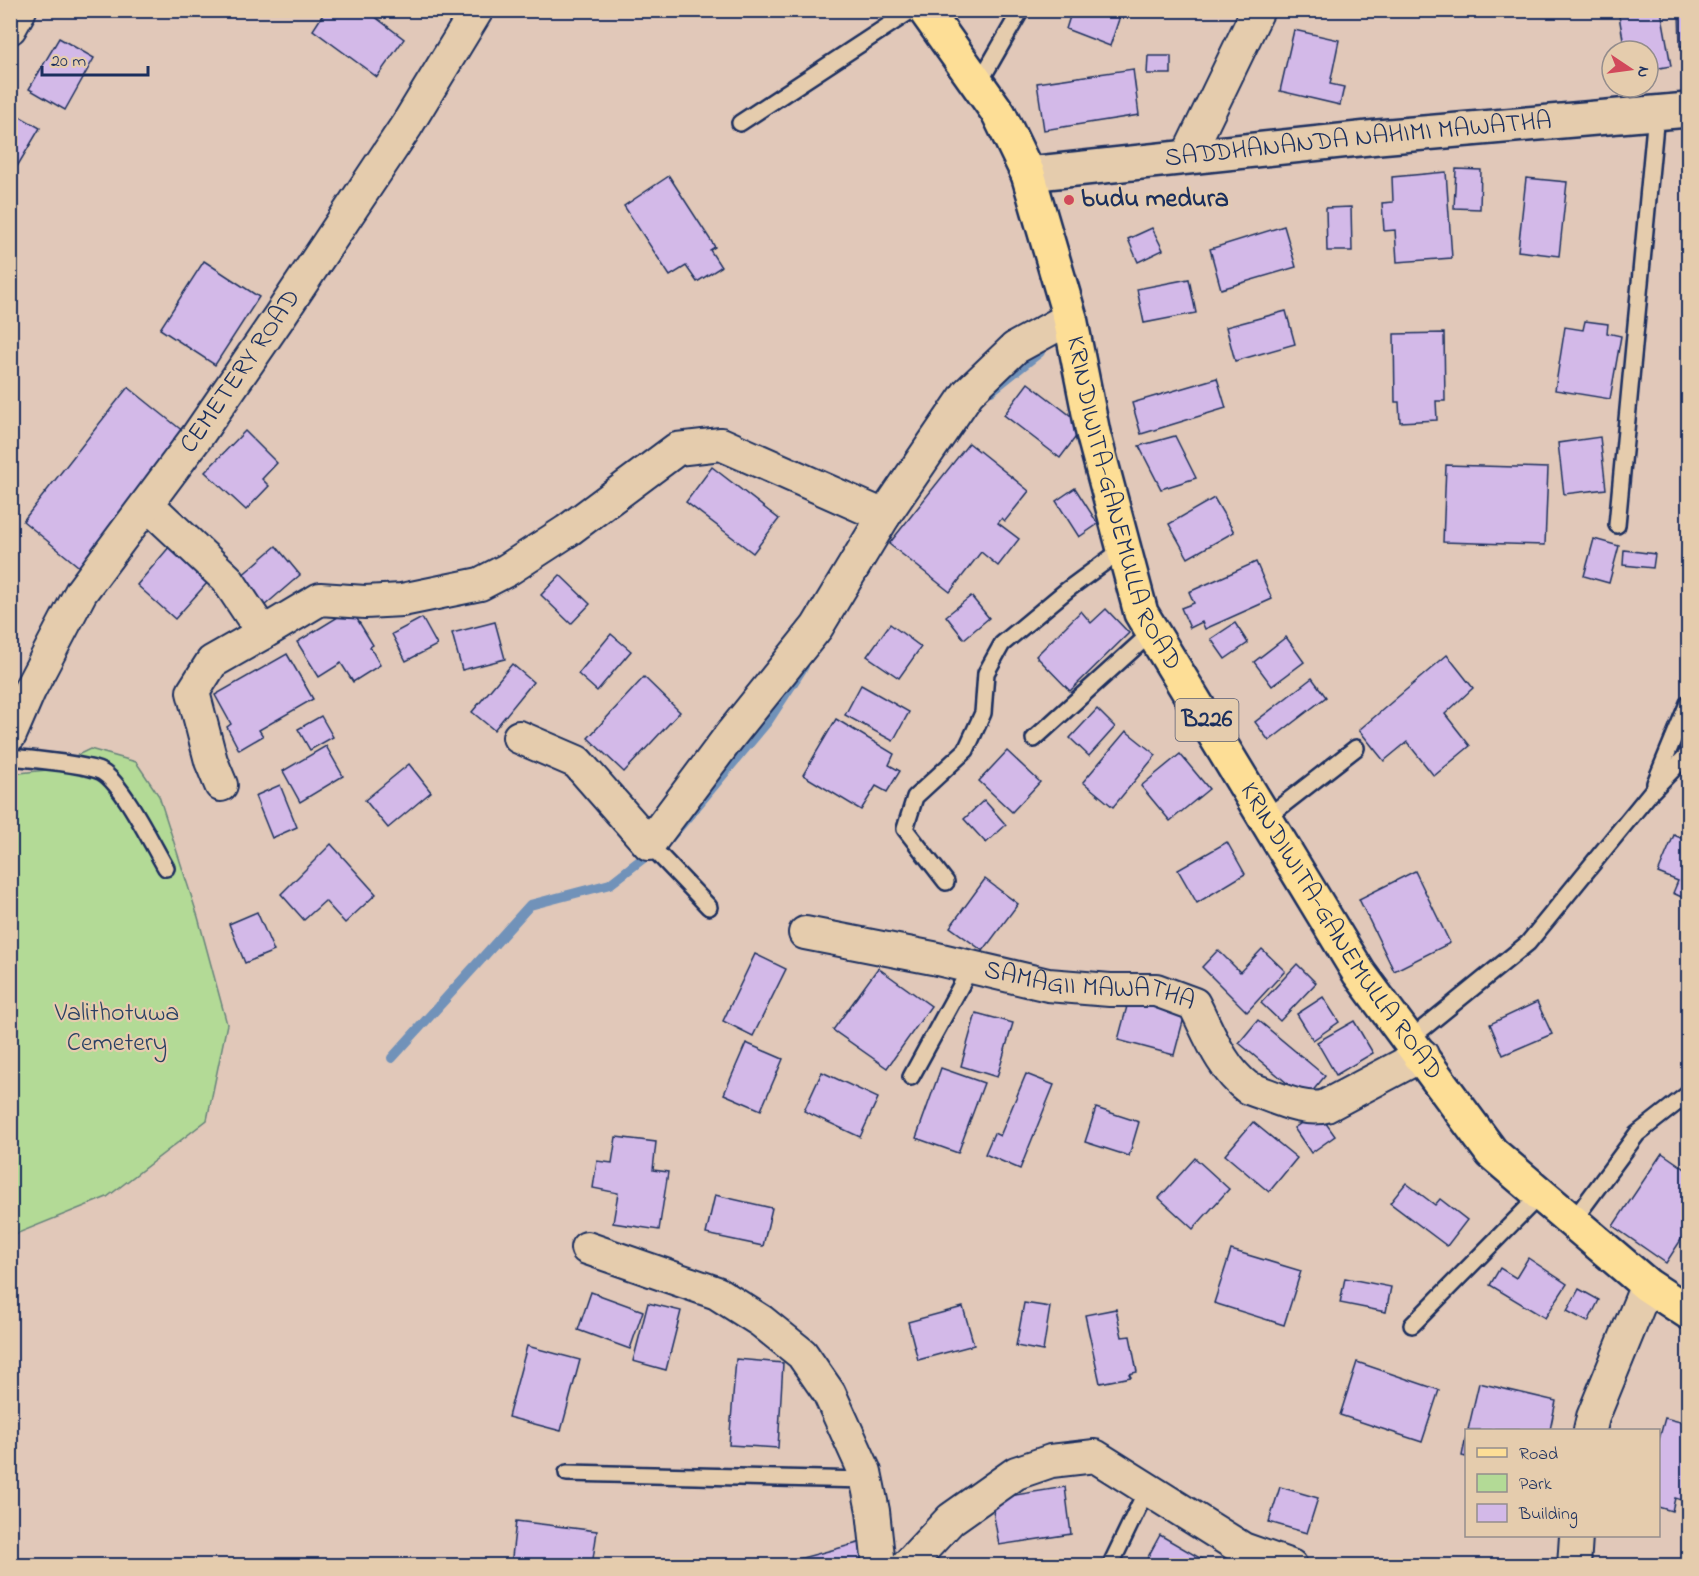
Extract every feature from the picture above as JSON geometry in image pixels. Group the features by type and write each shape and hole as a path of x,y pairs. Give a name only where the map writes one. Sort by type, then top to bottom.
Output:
{"main road":[{"name":"KRINDIWITA-GANEMULLA ROAD","path":"925,10 999,114 1028,174 1070,318 1093,433 1141,613 1152,632 1359,973 1416,1047 1491,1153 1647,1285 1689,1312"}],"street":[{"path":"10,27 20,10"},
{"name":"CEMETERY ROAD","path":"10,735 29,692 81,592 147,504 279,317 407,125 477,10"},
{"path":"1187,157 1258,10"},
{"name":"SADDHANANDA NAHIMI MAWATHA","path":"1028,174 1378,137 1689,110"},
{"path":"519,737 577,762 649,844 729,736 818,627 884,516 968,393 1015,348 1070,318"},
{"path":"220,785 211,761 193,692 212,662 320,599 365,602 402,600 480,584 507,570 567,531 677,448 721,444 884,516"},
{"path":"147,504 227,579 263,633"},
{"name":"SAMAGII MAWATHA","path":"805,933 1048,985 1110,990 1155,990 1194,1004 1223,1061 1240,1082 1248,1088 1306,1107 1317,1109 1326,1106 1416,1047"},
{"path":"586,1248 717,1293 761,1321 802,1354 829,1393 867,1480 879,1566"},
{"path":"1590,1429 1593,1417 1647,1285"},
{"path":"907,1566 951,1519 1016,1473 1051,1461 1095,1456 1243,1549 1291,1566"},
{"path":"1574,1566 1576,1537"}],"lane":[{"path":"740,123 912,10"},
{"path":"978,85 1021,10"},
{"path":"1617,525 1656,114"},
{"path":"946,882 905,829 915,796 966,750 983,713 986,673 1002,644 1066,590 1124,548"},
{"path":"1034,739 1152,632"},
{"path":"1651,792 1689,703"},
{"path":"1266,818 1356,748"},
{"path":"1416,1047 1528,943 1651,792 1689,754"},
{"path":"10,757 61,763 102,772 128,800 166,868"},
{"path":"649,844 709,907"},
{"path":"911,1077 971,967"},
{"path":"1572,1222 1637,1134 1689,1094"},
{"path":"1412,1325 1540,1195"},
{"path":"567,1473 867,1480"},
{"path":"1110,1566 1147,1489"}],"green space":[{"name":"Valithotuwa Cemetery","path":"90,749 136,762 159,796 198,917 227,1024 207,1120 107,1197 11,1236 11,774 46,770"}],"building":[{"path":"326,10 366,10 404,39 377,77 313,30"},
{"path":"1072,10 1122,10 1110,46 1066,29"},
{"path":"1618,10 1661,10 1671,66 1660,68 1660,39 1623,39"},
{"path":"1679,10 1688,10 1688,46 1680,46"},
{"path":"1294,30 1339,40 1330,84 1344,87 1340,105 1280,91"},
{"path":"59,38 94,58 65,110 29,89"},
{"path":"1148,56 1171,56 1171,74 1147,74"},
{"path":"1133,69 1139,115 1044,130 1037,83"},
{"path":"10,111 40,128 12,175 10,174"},
{"path":"1456,169 1481,170 1480,209 1454,208"},
{"path":"1446,172 1452,258 1397,262 1395,230 1384,231 1382,203 1393,202 1392,177"},
{"path":"669,176 715,247 710,250 721,267 697,282 686,266 670,276 624,206"},
{"path":"1526,178 1567,182 1559,256 1518,251"},
{"path":"1351,207 1352,251 1327,251 1326,208"},
{"path":"1284,226 1296,267 1221,289 1210,249"},
{"path":"1152,228 1163,250 1138,262 1128,239"},
{"path":"204,261 259,297 215,365 160,329"},
{"path":"1189,279 1196,313 1144,323 1137,289"},
{"path":"1286,311 1295,344 1235,361 1226,327"},
{"path":"1585,321 1608,324 1607,333 1621,336 1610,399 1555,390 1565,327 1583,330"},
{"path":"1444,333 1445,401 1436,401 1437,420 1400,422 1399,402 1395,402 1394,334"},
{"path":"1217,378 1226,408 1141,434 1132,403"},
{"path":"1028,383 1084,426 1060,458 1004,415"},
{"path":"128,387 189,436 83,570 23,521"},
{"path":"245,431 277,463 262,479 269,486 246,510 205,472"},
{"path":"1175,436 1196,478 1161,489 1139,446"},
{"path":"1600,437 1606,489 1564,494 1558,443"},
{"path":"969,443 1029,491 1005,521 1002,518 998,523 1019,539 998,566 981,552 950,592 889,544"},
{"path":"1446,465 1548,468 1545,545 1443,542"},
{"path":"712,467 779,519 753,553 686,502"},
{"path":"1075,488 1098,524 1079,537 1056,501"},
{"path":"1214,498 1234,532 1188,558 1169,524"},
{"path":"176,539 215,574 175,619 137,585"},
{"path":"1594,539 1619,546 1609,583 1584,576"},
{"path":"276,546 300,575 264,606 240,577"},
{"path":"1624,550 1655,554 1653,568 1623,565"},
{"path":"1256,562 1272,599 1205,629 1202,622 1190,628 1181,608 1194,603 1189,592"},
{"path":"560,575 590,604 571,624 541,595"},
{"path":"971,596 989,618 964,639 946,616"},
{"path":"351,609 373,645 370,647 380,665 353,682 341,663 319,677 297,642"},
{"path":"1106,609 1129,633 1070,691 1036,656 1081,611 1091,623"},
{"path":"422,618 437,645 406,661 392,634"},
{"path":"495,622 505,659 462,670 452,633"},
{"path":"1235,623 1248,643 1225,659 1211,639"},
{"path":"890,624 921,647 899,678 867,656"},
{"path":"611,634 631,651 597,691 578,674"},
{"path":"1286,637 1304,662 1272,686 1254,662"},
{"path":"287,654 313,699 259,730 263,736 239,750 227,727 231,724 215,695"},
{"path":"1447,655 1473,688 1445,714 1470,746 1434,776 1407,742 1384,761 1359,730"},
{"path":"512,664 533,682 494,730 472,712"},
{"path":"644,677 680,712 624,772 588,738"},
{"path":"1312,678 1326,697 1269,741 1255,722"},
{"path":"861,685 909,712 893,741 845,715"},
{"path":"1097,709 1115,727 1089,756 1070,738"},
{"path":"321,716 333,737 310,750 298,729"},
{"path":"836,719 894,754 889,765 900,771 887,792 876,786 861,810 803,775"},
{"path":"1126,731 1156,755 1113,807 1083,782"},
{"path":"326,746 343,776 300,802 283,771"},
{"path":"1007,751 1040,782 1012,812 979,781"},
{"path":"1180,754 1209,789 1170,821 1141,786"},
{"path":"409,764 431,792 388,828 365,800"},
{"path":"280,785 297,827 272,838 255,796"},
{"path":"984,800 1006,825 986,843 964,819"},
{"path":"1674,835 1688,841 1688,900 1673,893 1678,881 1658,873"},
{"path":"1227,842 1245,874 1197,903 1178,870"},
{"path":"331,844 376,894 345,923 325,901 304,920 281,894"},
{"path":"1415,871 1450,943 1394,971 1359,899"},
{"path":"985,879 1018,904 983,951 950,927"},
{"path":"257,912 274,951 245,963 229,924"},
{"path":"1262,949 1285,971 1247,1012 1202,967 1218,950 1240,972"},
{"path":"755,954 786,969 753,1036 723,1021"},
{"path":"1297,964 1316,983 1280,1021 1261,1003"},
{"path":"878,968 931,1006 887,1068 833,1030"},
{"path":"1130,995 1186,1010 1174,1055 1118,1040"},
{"path":"1323,997 1339,1022 1313,1040 1297,1014"},
{"path":"1537,1002 1552,1034 1503,1055 1490,1024"},
{"path":"976,1013 1013,1023 997,1077 961,1066"},
{"path":"1258,1020 1325,1076 1306,1099 1239,1043"},
{"path":"1354,1021 1373,1053 1336,1075 1317,1042"},
{"path":"746,1043 783,1059 761,1110 724,1094"},
{"path":"941,1068 984,1083 958,1153 916,1138"},
{"path":"822,1072 878,1098 860,1137 804,1111"},
{"path":"1026,1074 1054,1085 1020,1169 985,1154 994,1133 1000,1136"},
{"path":"1096,1108 1139,1122 1129,1156 1085,1142"},
{"path":"1318,1112 1335,1136 1311,1153 1294,1128"},
{"path":"1253,1122 1297,1158 1269,1192 1225,1155"},
{"path":"616,1137 656,1142 653,1170 668,1172 659,1230 613,1223 618,1193 593,1188 597,1161 612,1163"},
{"path":"1662,1153 1688,1171 1688,1229 1666,1263 1613,1226"},
{"path":"1195,1158 1229,1189 1193,1229 1159,1198"},
{"path":"1406,1183 1435,1205 1440,1199 1467,1220 1447,1246 1390,1203"},
{"path":"715,1195 772,1208 763,1246 706,1234"},
{"path":"1231,1250 1301,1271 1284,1325 1214,1303"},
{"path":"1528,1258 1567,1284 1545,1318 1490,1285 1500,1268 1516,1278"},
{"path":"1345,1278 1391,1287 1386,1312 1340,1303"},
{"path":"1579,1289 1599,1300 1588,1322 1567,1311"},
{"path":"591,1292 643,1311 630,1349 578,1330"},
{"path":"648,1303 681,1311 666,1370 633,1361"},
{"path":"1024,1303 1050,1307 1043,1351 1016,1346"},
{"path":"963,1307 974,1345 918,1360 908,1322"},
{"path":"1116,1309 1122,1337 1130,1336 1137,1372 1129,1374 1131,1377 1100,1383 1085,1315"},
{"path":"527,1346 580,1360 561,1431 508,1417"},
{"path":"736,1359 783,1363 778,1448 729,1445"},
{"path":"1357,1362 1439,1390 1422,1442 1340,1415"},
{"path":"1479,1383 1556,1401 1550,1429 1468,1429"},
{"path":"1665,1418 1688,1424 1688,1502 1675,1498 1672,1511 1660,1508 1660,1436"},
{"path":"1465,1441 1465,1457 1462,1456"},
{"path":"1065,1487 1071,1534 999,1545 991,1499"},
{"path":"1280,1487 1318,1498 1307,1533 1269,1522"},
{"path":"516,1521 597,1531 592,1566 511,1566"},
{"path":"1160,1535 1205,1561 1203,1566 1143,1566"},
{"path":"862,1542 869,1566 788,1566 787,1562"}],"waterway":[{"path":"991,391 1040,352"},
{"path":"670,838 768,721 804,666"},
{"path":"392,1058 530,905 610,884 655,849"}],"place":[{"name":"budu medura","path":"1069,200"}]}
